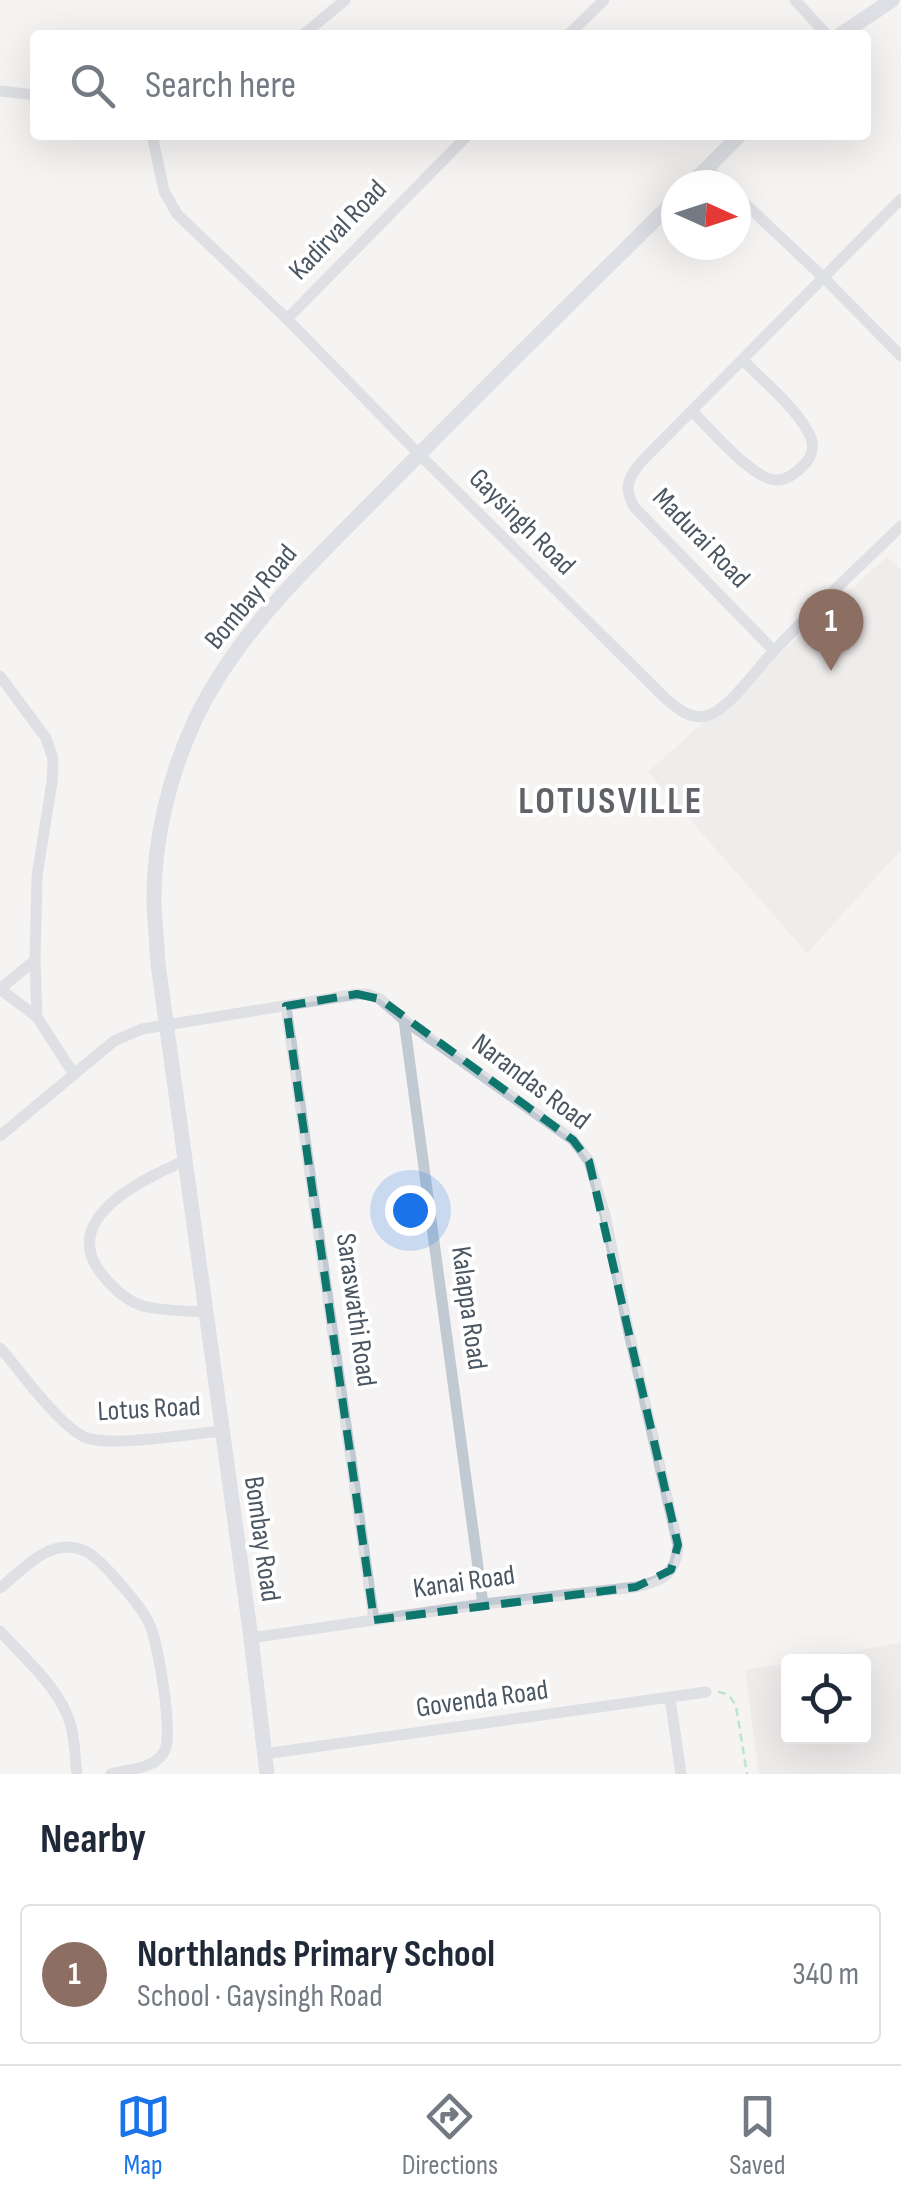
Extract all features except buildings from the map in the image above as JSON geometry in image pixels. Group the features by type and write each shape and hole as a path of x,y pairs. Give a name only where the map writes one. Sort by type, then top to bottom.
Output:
{"street":[{"path":"308,30 345,0"},
{"path":"573,30 604,0"},
{"path":"795,0 822,30"},
{"path":"847,30 892,0"},
{"path":"0,91 30,94"},
{"name":"Gaysingh Road","path":"153,140 164,191 177,214 680,710 707,716 722,708 774,650 901,526"},
{"name":"Kadirval Road","path":"287,319 463,140"},
{"path":"708,168 735,140"},
{"name":"Madurai Road","path":"774,650 634,508 628,482 633,471 901,199"},
{"path":"751,209 901,356"},
{"name":"Bombay Road","path":"267,1774 158,964 156,856 166,806 194,722 215,681 242,642 323,552 661,214"},
{"path":"692,411 762,476 780,480 808,461 812,451 809,432 744,360"},
{"path":"0,676 46,738 53,759 37,876 37,1017"},
{"path":"35,960 0,989 37,1017 73,1073"},
{"name":"Narandas Road","path":"0,1136 114,1040 128,1033 333,996 368,994 380,999 573,1140 589,1161 605,1216 678,1545 676,1562"},
{"name":"Saraswathi Road","path":"286,1006 374,1620"},
{"name":"Kalappa Road","path":"404,1020 483,1604"},
{"path":"184,1161 154,1174 104,1210 91,1230 90,1251 105,1278 129,1300 142,1306 206,1312"},
{"name":"Lotus Road","path":"0,1348 67,1425 87,1438 126,1440 220,1431"},
{"path":"0,1588 54,1549 80,1549 91,1554 149,1622 161,1669 167,1727 165,1750 148,1765 111,1774"},
{"name":"Kanai Road","path":"251,1638 483,1604 636,1587 663,1578 676,1562"},
{"path":"0,1631 46,1682 64,1709 71,1727 77,1774"},
{"name":"Govenda Road","path":"264,1754 706,1692"},
{"path":"670,1698 680,1774"}],"path":[{"path":"706,1692 725,1693 736,1706 747,1774"}],"highlighted area":[{"path":"357,994 380,999 573,1140 589,1161 678,1545 671,1570 636,1587 374,1620 286,1006"}],"shaded area":[{"path":"887,557 901,570 901,850 807,953 648,772"},
{"path":"901,1643 901,1774 759,1774 745,1670 781,1664 781,1744 871,1744 871,1654 836,1654"}],"place":[{"name":"Northlands Primary School","path":"831,671"}],"district":[{"name":"LOTUSVILLE","path":"611,801"}]}
